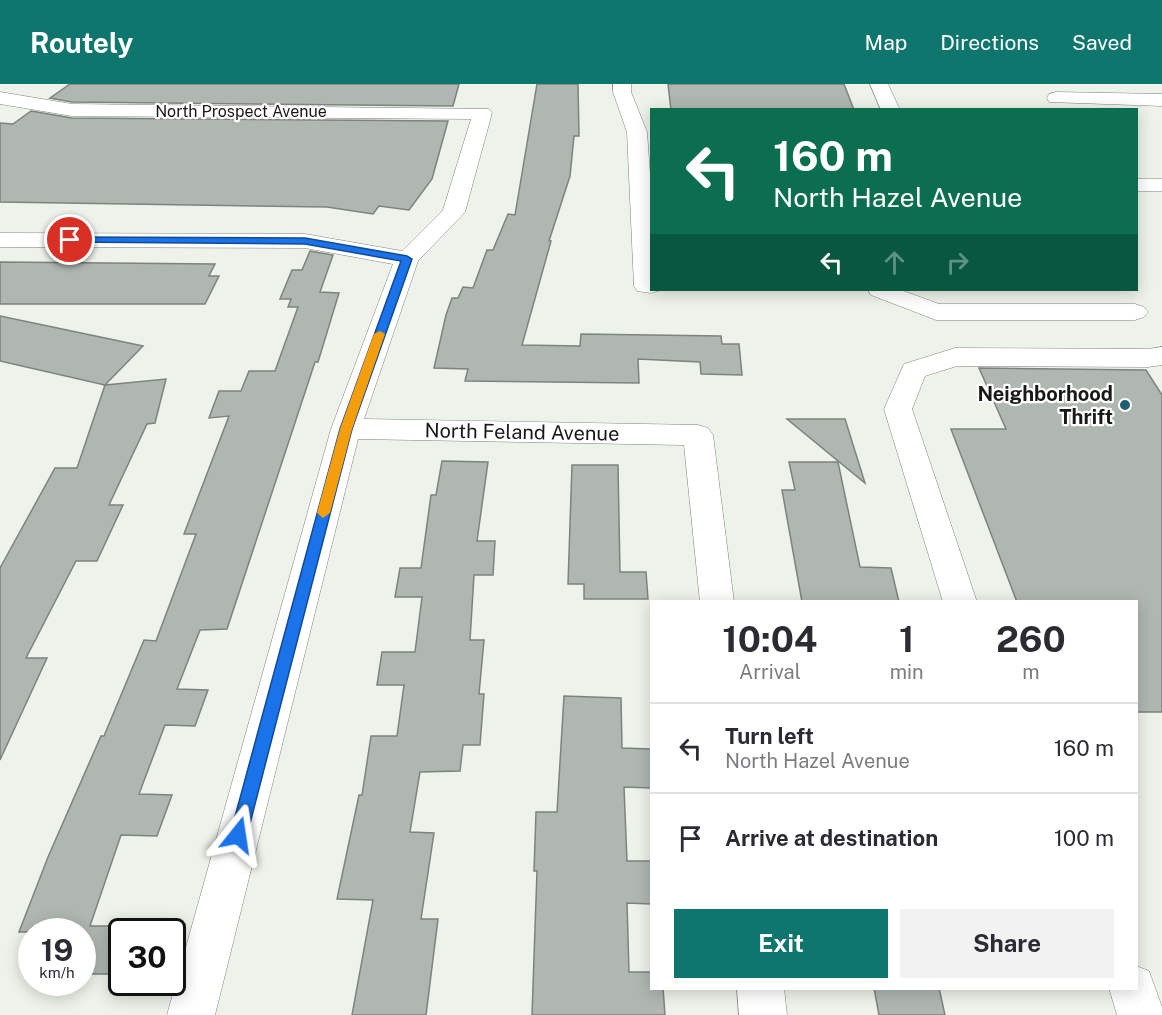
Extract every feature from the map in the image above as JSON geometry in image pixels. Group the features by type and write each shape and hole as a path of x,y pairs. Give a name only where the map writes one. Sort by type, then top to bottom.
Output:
{"street":[{"path":"622,84 622,92 637,132 646,286 650,286"},
{"path":"879,84 890,108"},
{"path":"1055,97 1162,100"},
{"name":"North Prospect Avenue","path":"0,98 72,110 482,113 454,212 407,259"},
{"path":"1138,185 1162,185"},
{"path":"0,240 305,241 407,259 346,429 191,1015"},
{"path":"883,291 936,312 1135,312"},
{"path":"1121,291 1151,335 1162,345"},
{"path":"959,600 898,409 914,370 955,357 1148,358 1162,356"},
{"name":"North Feland Avenue","path":"346,429 698,435 717,600"},
{"path":"760,990 763,1015"},
{"path":"1133,990 1141,1015"}],"building":[{"path":"70,84 459,84 453,106 72,102 50,98"},
{"path":"537,84 578,84 579,136 574,136 570,176 549,241 551,241 522,345 580,346 581,334 721,336 722,344 739,344 742,375 701,374 700,362 638,359 639,383 465,381 468,369 434,368 452,298 458,298 463,287 473,288 487,250 493,250 508,214 515,215"},
{"path":"668,84 844,84 853,108 671,108"},
{"path":"31,111 72,118 448,121 432,179 409,210 379,206 373,214 327,207 0,202 0,123 13,124"},
{"path":"310,251 333,255 320,292 339,293 318,362 315,362 227,629 200,630 177,689 208,690 195,726 165,725 139,794 172,795 157,836 121,835 93,918 24,918 48,857 101,736 104,736 144,640 156,641 196,534 184,534 229,416 209,418 219,391 241,391 249,371 275,371 298,307 288,307 291,299 280,299 292,270 302,270"},
{"path":"0,262 215,264 209,276 219,276 205,304 0,304"},
{"path":"0,316 143,346 105,385 0,361"},
{"path":"979,368 1146,370 1162,395 1162,712 1138,712 1138,600 1016,600 951,429 1006,429"},
{"path":"166,379 155,423 147,424 109,505 123,505 97,561 76,561 26,658 47,658 0,760 0,568 55,468 77,468 105,385"},
{"path":"787,419 845,419 865,483"},
{"path":"442,461 488,462 477,541 495,541 493,575 474,575 470,640 484,640 479,694 484,694 480,745 463,745 460,771 420,772 410,832 434,833 421,919 438,919 426,1015 352,1015 373,900 337,899 359,795 362,795 371,736 397,736 404,685 377,685 382,652 415,652 422,597 395,597 400,568 421,568 431,495 436,495"},
{"path":"789,462 838,462 860,567 891,568 899,600 802,600 782,490 795,490"},
{"path":"572,465 618,465 620,572 646,572 648,599 584,599 584,584 568,584"},
{"path":"564,696 621,698 622,748 650,749 650,788 624,787 627,861 650,861 650,904 627,903 629,972 650,972 650,990 663,990 665,1015 532,1015 537,871 534,871 536,812 557,812"},
{"path":"96,926 108,926 108,974 96,974"},
{"path":"874,990 939,990 945,1015 879,1015"}],"slow traffic":[{"path":"323,513 346,429 380,334"}],"place":[{"name":"Neighborhood Thrift","path":"1125,405"}],"route":[{"path":"70,240 305,241 407,259 346,429 238,835"}]}
